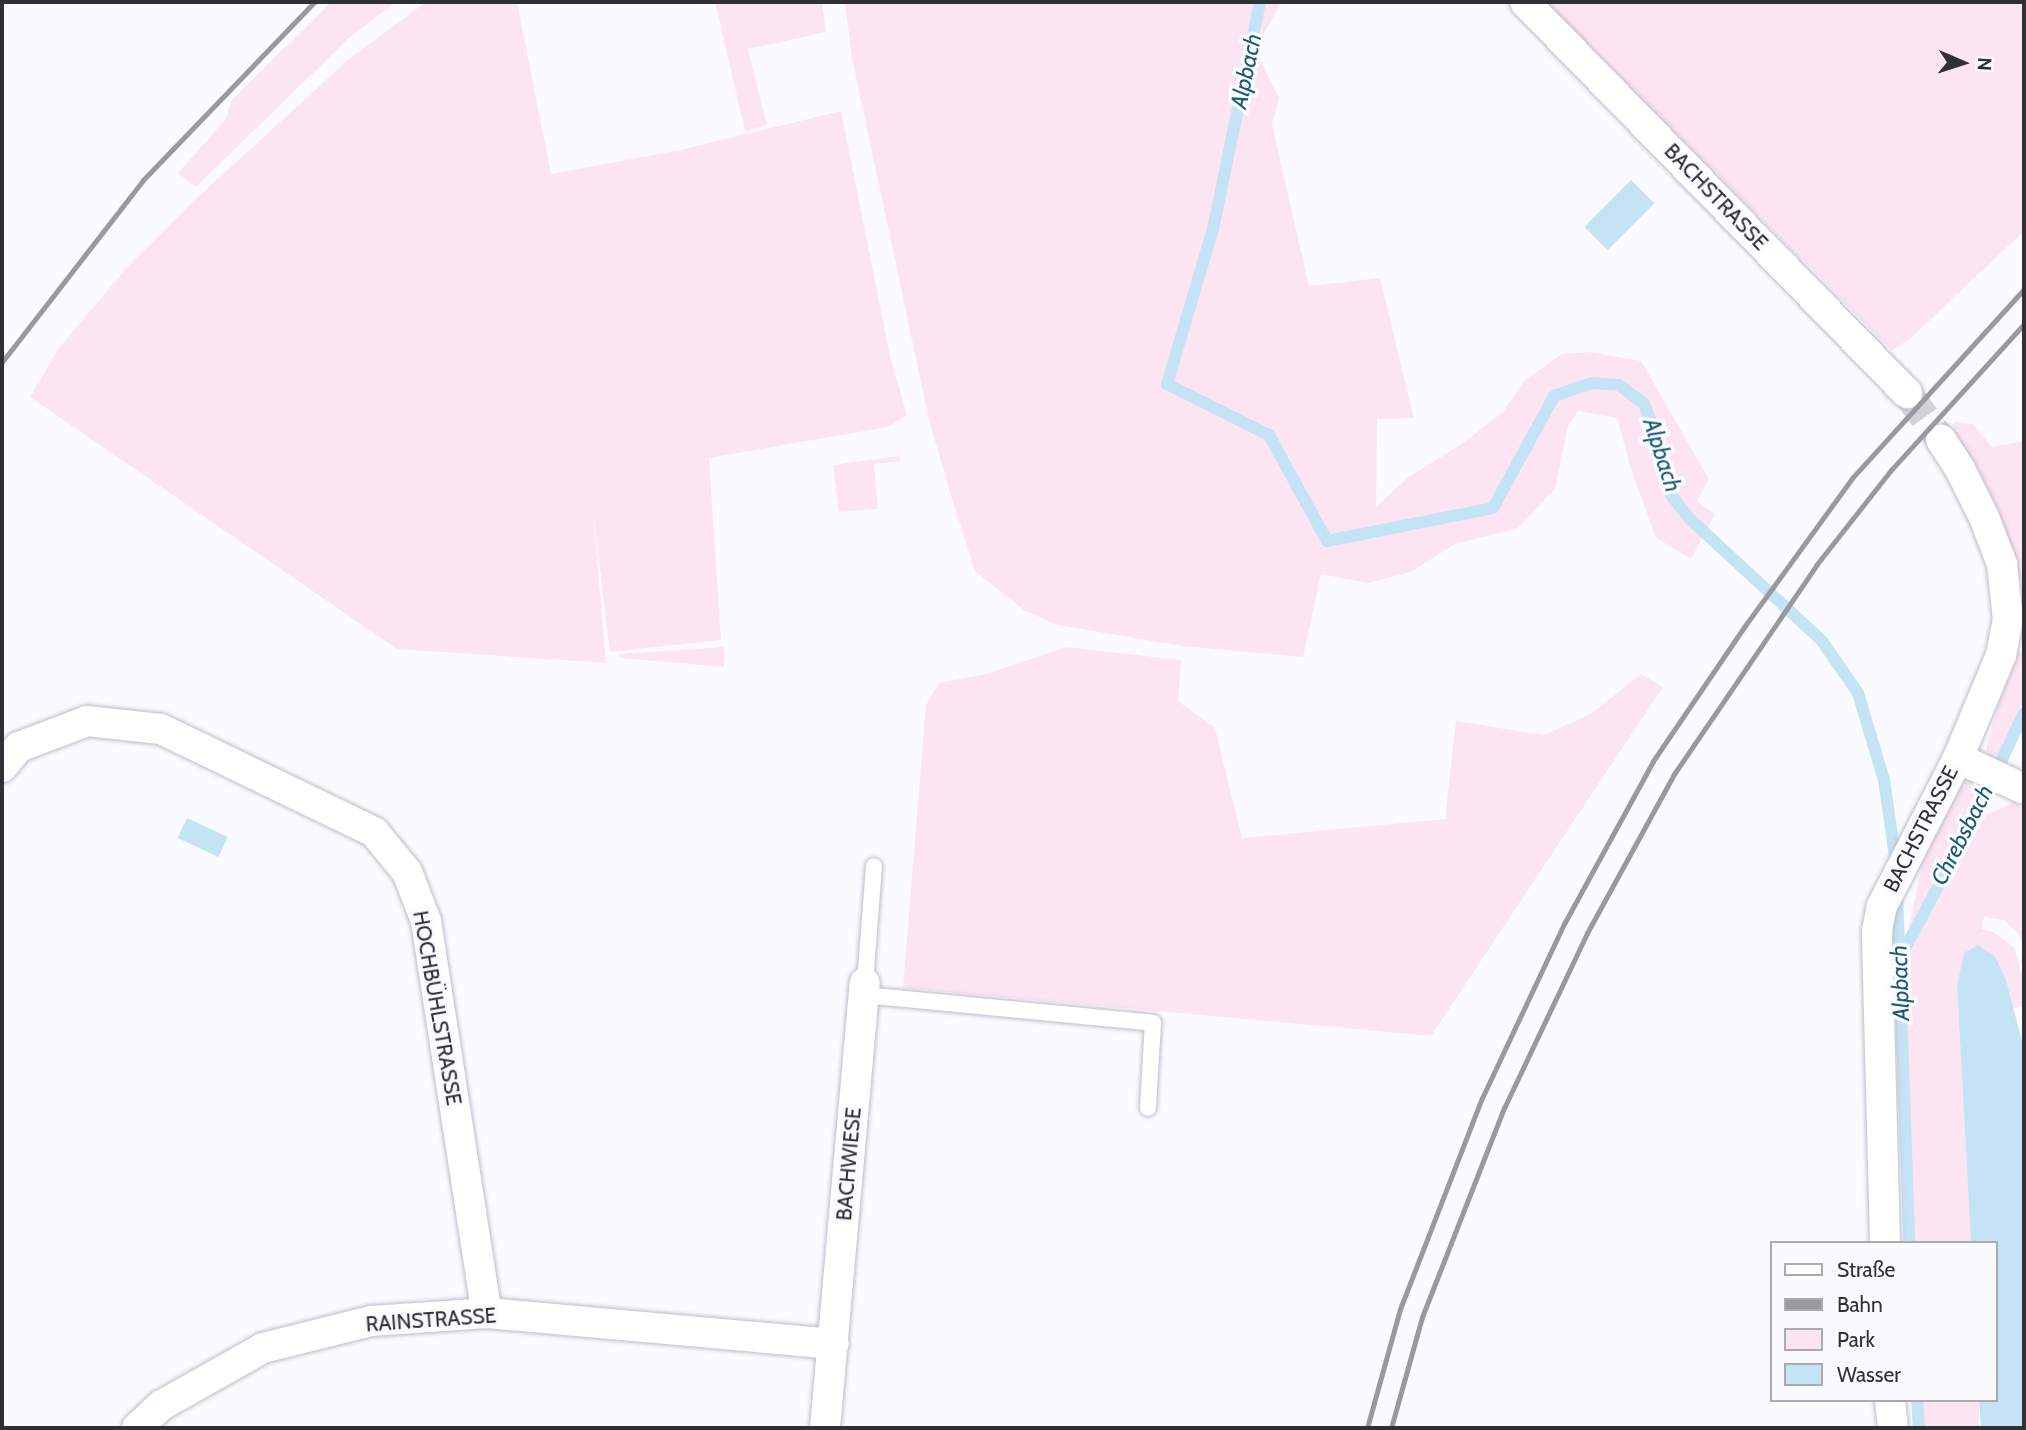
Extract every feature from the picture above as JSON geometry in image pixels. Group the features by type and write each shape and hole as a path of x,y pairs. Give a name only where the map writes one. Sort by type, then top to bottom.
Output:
{"street":[{"name":"BACHSTRASSE","path":"1525,2 1907,393"},
{"name":"BACHSTRASSE","path":"1885,1241 1877,931 1882,906 1907,854 1970,763 2001,655 2008,620 2007,588 2002,564 1984,517 1960,469 1941,440"},
{"name":"HOCHBÜHLSTRASSE","path":"2,767 19,747 88,721 161,729 374,832 407,872 426,921 487,1313"},
{"path":"1970,763 2022,788"},
{"name":"BACHWIESE","path":"825,1428 865,989"},
{"name":"RAINSTRASSE","path":"137,1428 162,1405 262,1348 372,1321 487,1313 834,1344"},
{"path":"1890,1402 1893,1428"}],"lane":[{"path":"874,866 865,989 1153,1023 1148,1108"}],"green space":[{"path":"331,2 396,2 349,38 196,187 178,173 226,119 231,101"},
{"path":"426,2 517,2 551,174 680,150 841,111 890,356 907,415 888,427 709,458 721,640 610,652 593,511 606,663 397,649 30,397 59,348 128,266 200,195 349,59"},
{"path":"715,2 822,2 826,32 748,49 767,125 745,131"},
{"path":"845,2 1282,2 1255,49 1279,98 1272,125 1309,286 1380,278 1414,418 1377,419 1376,507 1406,479 1466,441 1503,412 1524,381 1562,354 1591,352 1641,361 1709,479 1697,501 1715,514 1691,559 1656,538 1631,469 1617,418 1578,411 1568,426 1555,489 1518,528 1455,544 1411,572 1368,583 1321,574 1303,657 1182,646 1057,625 1024,610 975,571 949,489 929,420 852,58"},
{"path":"1546,2 2024,2 2024,231 1912,337 1892,351"},
{"path":"1952,424 1973,424 1992,447 2024,441 2024,589"},
{"path":"899,456 900,461 874,464 878,509 839,512 833,465"},
{"path":"724,647 724,667 621,658 618,654"},
{"path":"1066,647 1181,660 1178,701 1215,728 1242,838 1445,819 1456,721 1544,735 1591,714 1641,674 1663,687 1431,1036 903,988 926,705 939,683 986,674"},
{"path":"2024,648 2024,698 1995,762 1989,759 1986,748 2015,657"},
{"path":"1978,779 1986,782 1907,938 1922,865 1948,798 1962,781"},
{"path":"2014,802 2024,810 2024,946 2019,934 2004,920 1984,917 1981,929 1993,932 2015,948 2024,985 2024,1006 2013,1008 2006,980 1957,986 1971,1241 1914,1241 1907,1022 1912,944 1986,815"},
{"path":"1923,1402 1979,1402 1979,1428 1923,1428"}],"water":[{"path":"1631,180 1654,203 1608,250 1584,227"},
{"path":"187,818 228,837 218,857 178,838"},
{"path":"1978,945 1995,957 2006,980 2024,1049 2024,1428 1981,1428 1979,1402 1998,1402 1998,1241 1971,1241 1957,986 1964,953"}],"waterway":[{"name":"Alpbach","path":"1260,2 1213,229 1167,384 1269,435 1327,541 1493,508 1554,396 1592,383 1619,385 1644,404 1658,439 1671,495 1690,519 1822,641 1858,693 1884,780 1896,863"},
{"name":"Chrebsbach","path":"1901,956 1970,827 2024,713"},
{"name":"Alpbach","path":"1897,891 1909,1241"},
{"name":"Alpbach","path":"1917,1402 1919,1428"}],"tunnel":[{"path":"1907,393 1941,440"}],"railway":[{"path":"2,362 143,180 314,2"},
{"path":"1367,1428 1400,1309 1482,1098 1565,922 1653,761 1744,627 1853,477 2024,289"},
{"path":"1391,1428 1422,1317 1504,1108 1587,933 1674,774 1817,564 1891,470 2024,324"}]}
